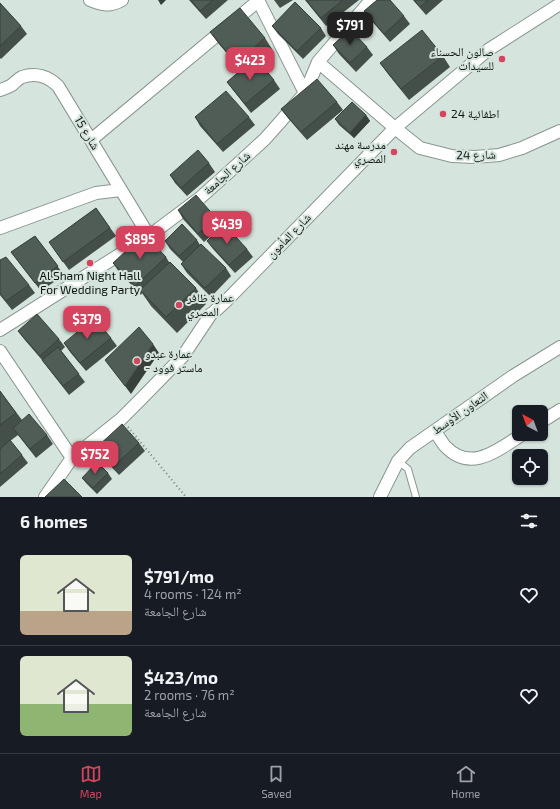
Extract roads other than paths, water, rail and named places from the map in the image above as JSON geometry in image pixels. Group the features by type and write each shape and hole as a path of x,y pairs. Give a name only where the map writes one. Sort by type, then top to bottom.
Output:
{"street":[{"path":"90,0 102,4 115,4 122,0"},
{"path":"91,140 258,0 304,93"},
{"name":"شارع الجامعة","path":"0,330 148,236 201,197 276,127 304,93 318,62 371,0"},
{"name":"شارع المأمون","path":"45,497 72,458 121,419 142,398 183,356 211,314 226,301 395,128 488,50 560,4"},
{"name":"شارع 24","path":"318,62 420,148 452,156 475,157 499,155 522,148 560,131"},
{"name":"شارع 15","path":"1,88 11,85 23,77 36,75 48,78 62,91 148,236"},
{"path":"0,228 96,193 121,190"},
{"name":"التعاون الأوسط","path":"380,497 398,461 410,448 513,376 560,347"},
{"path":"0,351 72,458"},
{"path":"548,418 560,410"},
{"path":"435,430 444,446 462,457 476,459 489,455 512,441"}],"lane":[{"path":"398,461 408,469 416,497"}],"place":[{"name":"صالون الحسناء للسيدات","path":"502,59"},
{"name":"اطفائية 24","path":"443,114"},
{"name":"مدرسة مهند المصري","path":"394,152"},
{"name":"Al Sham Night Hall For Wedding Party","path":"90,263"},
{"name":"عمارة ظافر المصري","path":"179,305"},
{"name":"عمارة عبدو - ماستر فوود","path":"137,361"}]}
